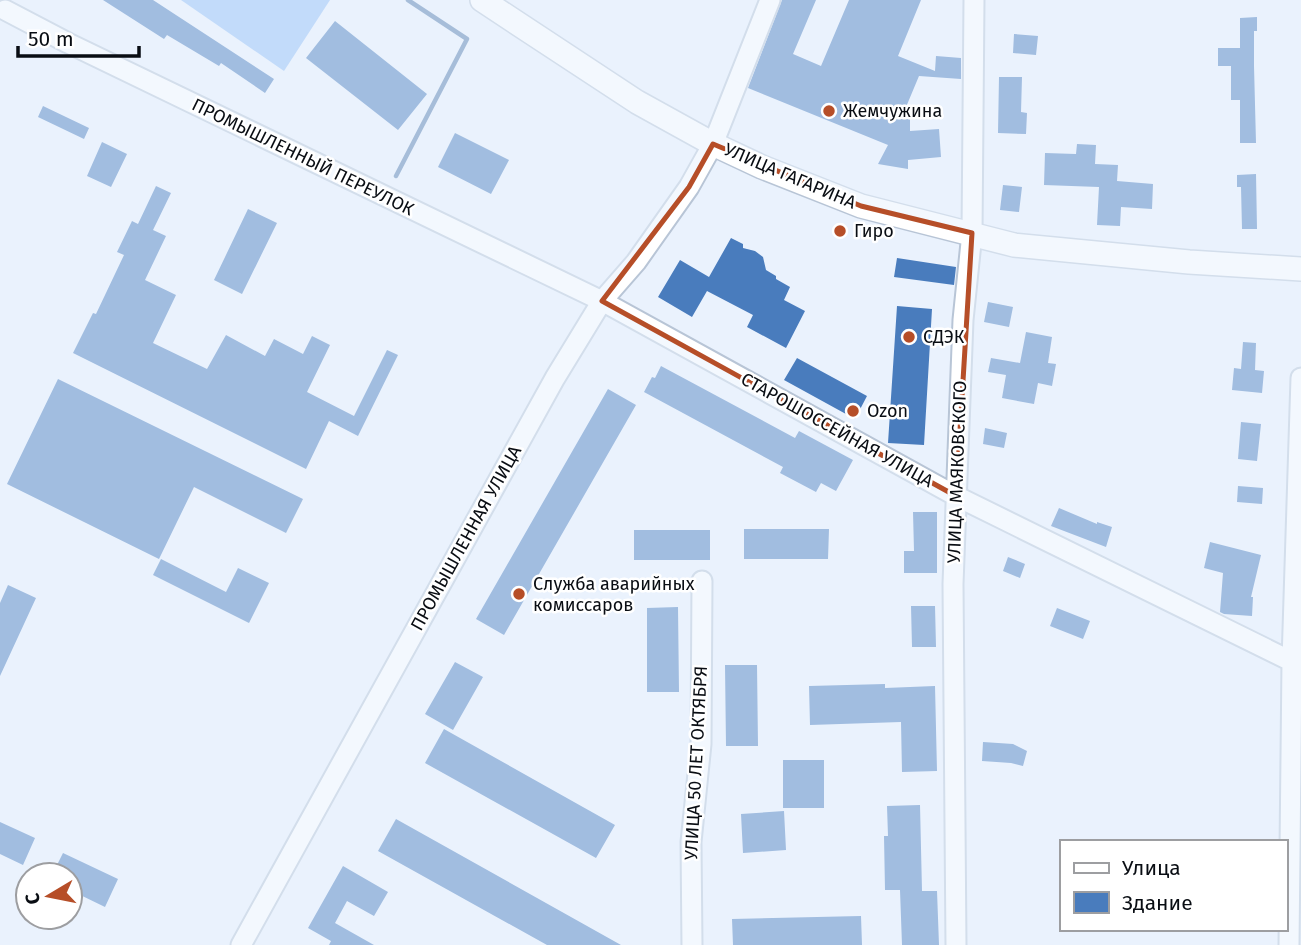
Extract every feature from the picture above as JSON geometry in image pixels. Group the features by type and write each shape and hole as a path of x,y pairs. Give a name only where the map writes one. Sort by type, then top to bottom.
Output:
{"main road":[{"name":"УЛИЦА ГАГАРИНА","path":"482,0 637,103 713,144 772,171 861,206 1014,245 1189,262 1301,269"}],"street":[{"name":"ПРОМЫШЛЕННАЯ УЛИЦА","path":"241,945 555,379 602,301 636,262 689,187 713,144 770,0"},
{"name":"УЛИЦА МАЯКОВСКОГО","path":"956,945 953,584 963,320 972,233 974,0"},
{"name":"ПРОМЫШЛЕННЫЙ ПЕРЕУЛОК","path":"5,10 80,49 602,301"},
{"name":"СТАРОШОССЕЙНАЯ УЛИЦА","path":"602,301 956,496 1296,664"},
{"path":"1289,945 1301,378"},
{"name":"УЛИЦА 50 ЛЕТ ОКТЯБРЯ","path":"692,945 691,842 701,744 702,581"}],"highlighted area":[{"path":"713,144 861,206 972,233 956,496 602,301 689,187"}],"shaded area":[{"path":"181,0 330,0 284,71"}],"building":[{"path":"103,0 153,0 274,79 265,93 221,63 219,66 167,35 164,39"},
{"path":"782,0 816,0 793,54 821,66 849,0 921,0 898,56 935,71 936,56 961,58 961,79 919,76 901,119 910,119 910,131 939,129 941,157 908,160 908,169 878,164 888,145 748,88"},
{"path":"1257,17 1257,31 1254,31 1256,143 1240,143 1240,100 1231,100 1231,66 1218,66 1218,48 1240,48 1240,18"},
{"path":"335,21 427,94 398,130 306,58"},
{"path":"1014,34 1038,36 1036,55 1013,53"},
{"path":"999,77 1022,77 1021,112 1027,113 1026,134 998,133"},
{"path":"43,106 89,128 84,139 38,117"},
{"path":"455,133 509,160 491,194 438,167"},
{"path":"102,142 127,154 111,187 87,176"},
{"path":"1077,144 1096,145 1095,164 1118,165 1117,181 1153,184 1152,209 1121,207 1120,226 1097,225 1099,187 1044,185 1045,153 1076,154"},
{"path":"1256,174 1257,229 1242,229 1241,187 1237,187 1237,175"},
{"path":"1003,185 1022,187 1019,212 1000,210"},
{"path":"156,186 171,193 153,230 166,236 145,280 176,295 153,343 207,369 226,335 265,356 274,339 303,354 312,336 330,345 307,392 354,416 387,350 398,355 358,436 329,421 306,469 73,353 93,313 96,314 124,255 117,252 132,221 138,224"},
{"path":"248,209 277,223 242,294 214,280"},
{"path":"731,238 743,244 743,248 755,251 763,257 766,270 790,287 784,300 805,311 786,348 747,327 753,315 707,291 692,317 658,297 680,260 709,277"},
{"path":"897,258 956,267 954,285 894,277"},
{"path":"988,302 1013,307 1009,327 984,322"},
{"path":"897,306 932,309 924,445 888,443"},
{"path":"1026,332 1052,337 1048,363 1056,364 1052,386 1038,383 1034,404 1002,398 1006,375 988,372 991,358 1020,363"},
{"path":"1243,342 1256,343 1255,370 1264,371 1262,393 1232,390 1234,368 1241,369"},
{"path":"797,358 867,396 855,419 784,380"},
{"path":"661,366 795,438 799,431 853,460 836,491 821,483 816,492 780,473 783,467 644,392"},
{"path":"58,379 303,499 286,533 194,487 159,559 7,484"},
{"path":"608,389 636,405 504,635 476,619"},
{"path":"1241,422 1261,424 1257,461 1238,459"},
{"path":"985,428 1007,433 1004,448 983,444"},
{"path":"1238,486 1263,488 1262,504 1237,502"},
{"path":"1059,508 1097,524 1112,527 1106,547 1051,526"},
{"path":"913,512 937,512 937,573 904,573 904,551 914,551"},
{"path":"744,529 829,529 828,559 744,559"},
{"path":"634,530 710,530 710,560 634,560"},
{"path":"1210,542 1261,555 1251,597 1252,616 1220,612 1223,573 1204,568"},
{"path":"1008,557 1025,564 1020,578 1003,571"},
{"path":"161,559 226,592 238,568 269,583 249,623 153,575"},
{"path":"8,585 36,598 0,676 0,603"},
{"path":"911,606 935,606 936,647 912,647"},
{"path":"678,607 679,692 647,692 647,608"},
{"path":"1057,608 1090,621 1083,639 1050,626"},
{"path":"455,662 483,677 453,730 425,714"},
{"path":"725,665 757,665 758,746 726,746"},
{"path":"885,684 885,688 935,686 937,771 902,772 901,722 810,725 809,686"},
{"path":"444,729 615,825 596,858 425,763"},
{"path":"983,742 1013,744 1027,751 1023,766 982,761"},
{"path":"783,760 824,760 824,808 783,808"},
{"path":"920,805 922,891 937,891 939,945 902,945 900,890 885,890 884,836 888,836 887,806"},
{"path":"784,811 786,850 743,853 741,814"},
{"path":"396,819 621,945 547,945 378,851"},
{"path":"0,822 35,838 25,861 15,861 0,854"},
{"path":"63,853 80,861 59,861"},
{"path":"84,863 118,879 105,907 84,897"},
{"path":"343,866 388,892 374,916 347,901 335,923 374,945 329,945 331,941 308,928"},
{"path":"861,916 862,945 733,945 732,919"}],"waterway":[{"path":"396,176 467,39 408,0"}],"place":[{"name":"Жемчужина","path":"829,111"},
{"name":"Гиро","path":"840,231"},
{"name":"СДЭК","path":"909,337"},
{"name":"Ozon","path":"853,411"},
{"name":"Служба аварийных комиссаров","path":"519,594"}]}
